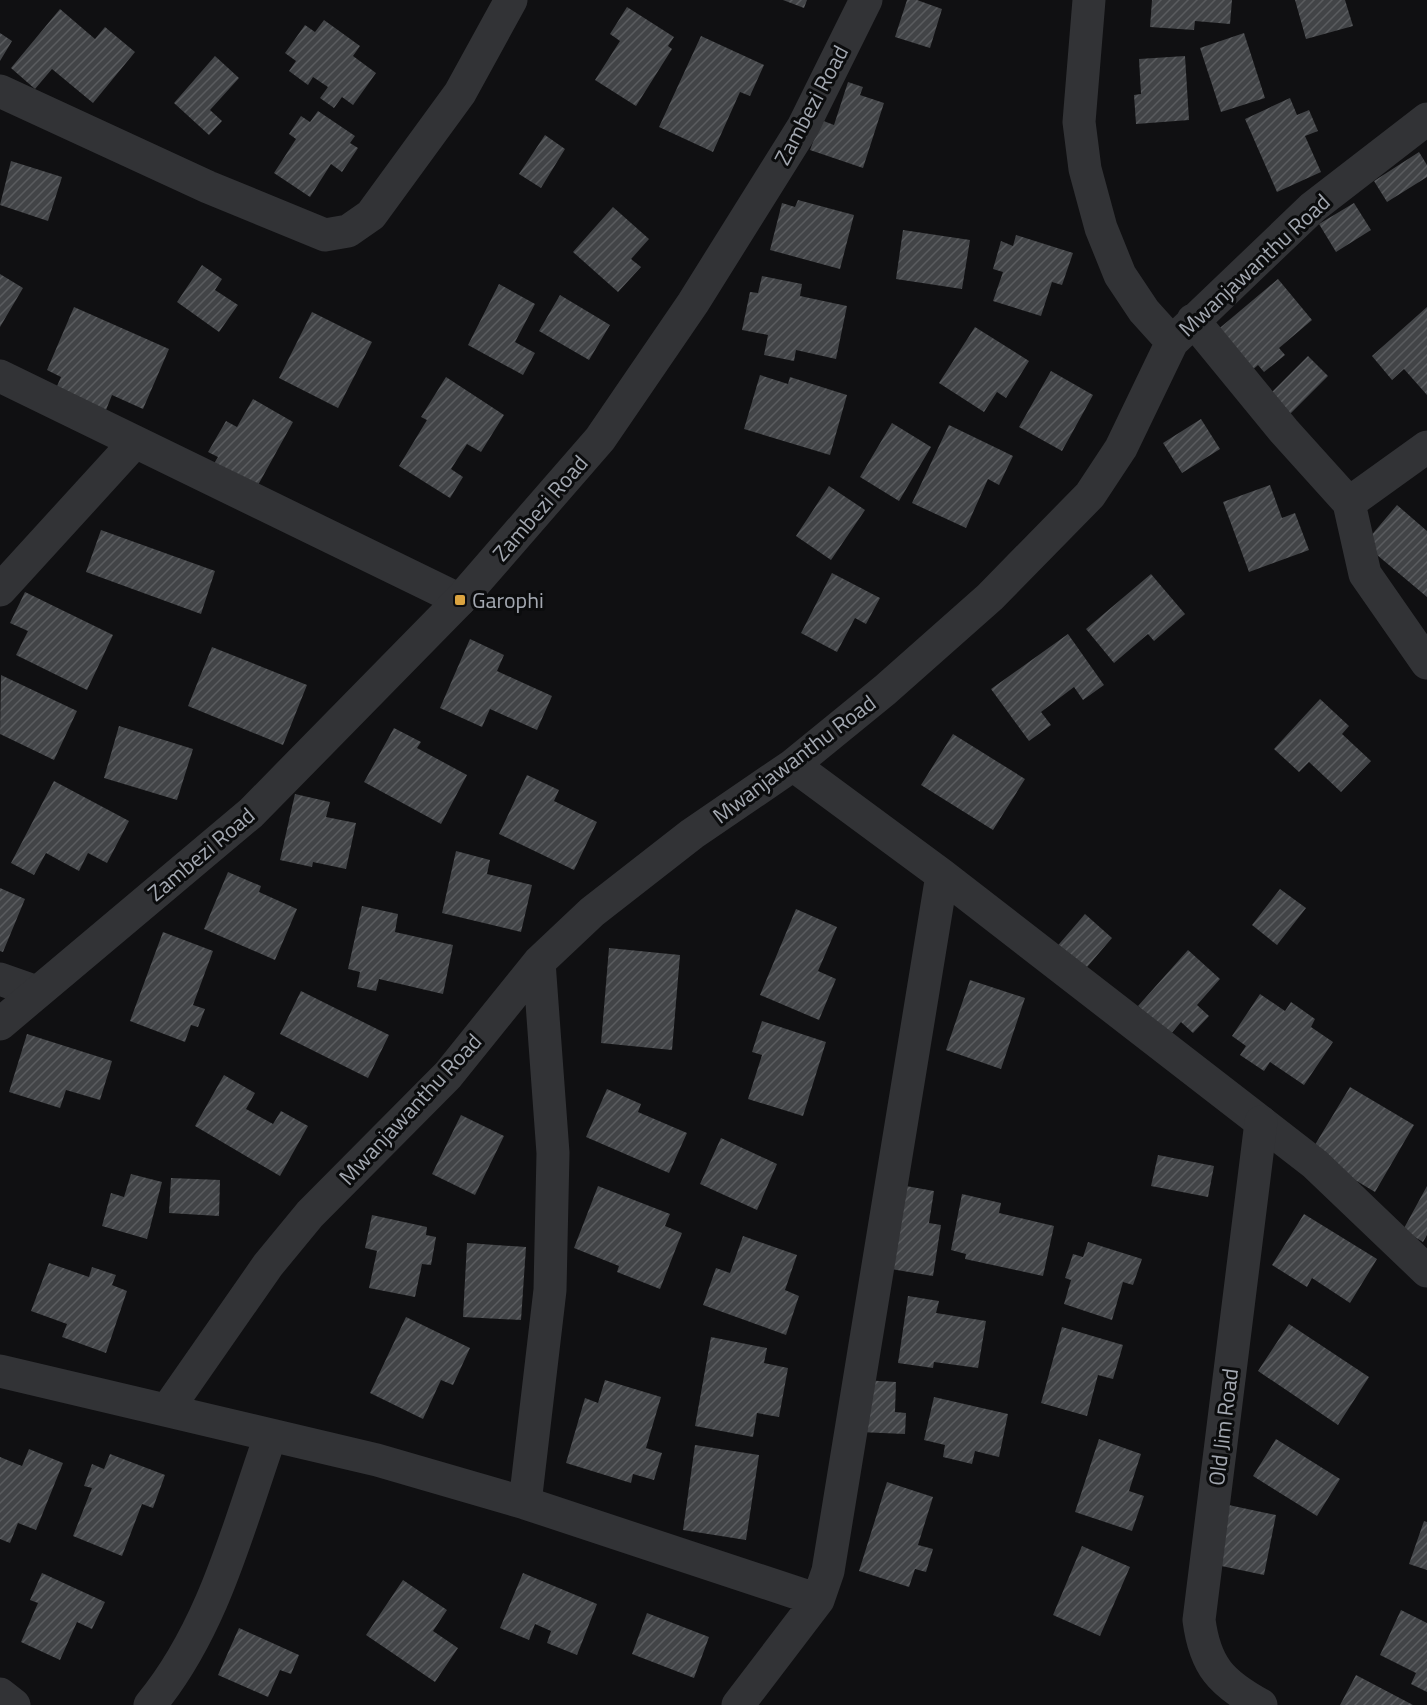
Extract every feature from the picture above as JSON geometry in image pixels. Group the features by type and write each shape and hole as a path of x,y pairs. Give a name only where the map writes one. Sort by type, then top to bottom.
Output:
{"street":[{"path":"0,92 208,187 326,235 348,231 370,215 460,93 511,0"},
{"name":"Zambezi Road","path":"0,1024 251,813 460,600 600,439 693,303 803,127 866,0"},
{"path":"1089,0 1079,122 1085,169 1101,228 1120,275 1144,311 1183,331 1284,431 1349,503 1365,574 1427,663"},
{"name":"Mwanjawanthu Road","path":"167,1410 268,1265 310,1214 448,1075 539,962 592,912 692,834 793,765 885,690 981,604 1090,495 1121,448 1183,331 1313,207 1427,119"},
{"path":"0,376 460,600"},
{"path":"0,590 135,442"},
{"path":"1349,503 1427,447"},
{"path":"793,765 942,875 1315,1164 1427,1271"},
{"path":"738,1705 818,1600 828,1571 942,875"},
{"path":"525,1503 550,1290 554,1153 539,962"},
{"path":"0,979 37,992"},
{"name":"Old Jim Road","path":"1261,1122 1199,1620 1202,1643 1210,1666 1235,1690 1261,1705"},
{"path":"0,1371 270,1437 377,1460 525,1503 818,1600"},
{"path":"150,1705 175,1675 213,1597 270,1437"},
{"path":"0,1694 14,1705"}],"building":[{"path":"783,0 807,0 804,8"},
{"path":"907,0 917,0 942,9 930,48 895,37"},
{"path":"1152,0 1232,0 1230,24 1195,21 1194,30 1150,27"},
{"path":"1295,0 1345,0 1353,26 1306,39"},
{"path":"627,7 674,37 668,46 672,49 636,106 595,80 620,41 610,34"},
{"path":"60,9 95,39 105,27 135,52 93,103 52,69 35,89 11,68"},
{"path":"324,20 360,46 353,56 376,73 353,105 342,97 334,108 320,98 328,87 313,77 308,85 289,71 296,61 285,53 305,25 315,32"},
{"path":"0,33 12,41 0,61"},
{"path":"1244,33 1265,98 1221,112 1200,48"},
{"path":"701,36 764,65 750,96 740,92 713,152 659,127"},
{"path":"215,56 239,78 210,110 222,121 209,135 174,103"},
{"path":"1185,56 1189,120 1136,124 1134,95 1141,94 1139,59"},
{"path":"848,82 863,87 860,95 884,103 863,168 810,150 821,120 834,125"},
{"path":"1290,98 1297,115 1309,110 1318,131 1305,136 1321,172 1277,192 1245,119"},
{"path":"318,111 355,136 350,143 358,148 342,172 331,164 310,197 274,173 296,139 289,134 301,116 310,122"},
{"path":"545,135 565,149 541,188 519,174"},
{"path":"1419,152 1427,165 1427,177 1387,202 1374,181"},
{"path":"11,161 62,177 48,221 0,205"},
{"path":"798,200 854,215 840,269 770,250 782,203 795,207"},
{"path":"1354,203 1371,230 1336,252 1319,224"},
{"path":"613,207 649,239 631,259 641,267 618,292 573,252"},
{"path":"903,230 970,240 962,289 896,279"},
{"path":"1016,235 1073,253 1062,285 1052,282 1041,316 993,301 1003,272 993,269 1001,241 1013,246"},
{"path":"202,265 222,279 215,290 238,305 219,332 177,302"},
{"path":"0,274 23,288 0,327"},
{"path":"762,276 802,284 800,296 847,306 836,359 796,350 794,361 764,355 768,335 742,330 750,292 758,293"},
{"path":"1278,279 1312,320 1279,348 1285,355 1264,372 1258,365 1249,373 1215,332"},
{"path":"499,284 535,304 515,342 535,353 523,375 468,345"},
{"path":"560,295 610,325 589,360 539,331"},
{"path":"74,307 169,349 143,409 112,395 104,415 54,393 61,377 47,370"},
{"path":"1427,307 1427,395 1404,369 1392,380 1372,356"},
{"path":"312,312 372,342 338,408 279,378"},
{"path":"975,327 1029,361 1006,398 997,392 984,412 939,383"},
{"path":"1308,356 1328,376 1282,422 1263,401"},
{"path":"1051,371 1093,395 1062,451 1019,427"},
{"path":"760,375 788,384 790,377 847,395 830,455 744,429"},
{"path":"446,377 504,415 481,452 467,444 451,469 463,477 450,498 399,466 427,420 421,417"},
{"path":"253,399 293,422 253,494 210,470 218,457 208,452 226,421 237,427"},
{"path":"1201,419 1220,449 1182,473 1163,443"},
{"path":"892,423 931,447 899,501 860,477"},
{"path":"949,425 1013,456 999,485 988,479 966,528 912,503"},
{"path":"1270,485 1282,518 1295,513 1309,550 1249,572 1223,502"},
{"path":"829,486 865,510 831,560 796,536"},
{"path":"1397,505 1427,531 1427,597 1364,544"},
{"path":"101,530 215,571 201,614 86,572"},
{"path":"832,573 880,598 866,624 855,618 837,652 801,633"},
{"path":"1151,574 1185,614 1154,641 1148,634 1114,663 1086,629"},
{"path":"25,592 113,635 87,690 16,655 28,631 10,623"},
{"path":"1068,634 1104,685 1083,700 1074,687 1041,712 1051,725 1029,741 991,689"},
{"path":"470,639 504,655 497,671 552,696 537,730 490,709 482,727 440,708"},
{"path":"212,647 307,685 283,745 188,706"},
{"path":"1,675 77,711 54,760 0,734"},
{"path":"1320,699 1349,726 1342,734 1371,761 1341,792 1309,762 1299,772 1274,749"},
{"path":"119,726 193,749 177,800 104,778"},
{"path":"394,728 421,742 417,748 467,775 441,824 364,782"},
{"path":"953,734 1025,779 993,830 921,785"},
{"path":"527,775 559,790 554,801 597,822 574,870 499,834"},
{"path":"54,781 129,821 107,863 88,853 79,871 46,853 34,875 11,863"},
{"path":"295,794 330,802 326,817 356,823 346,869 313,862 312,867 280,860"},
{"path":"456,851 490,860 487,874 532,885 521,932 442,913"},
{"path":"228,872 261,886 259,892 297,909 275,960 204,929"},
{"path":"0,888 25,899 3,952 0,951"},
{"path":"1280,889 1306,908 1277,945 1252,925"},
{"path":"362,906 398,914 395,932 453,945 443,994 379,979 376,991 357,987 360,972 348,969"},
{"path":"796,909 837,927 818,971 836,979 819,1020 760,995"},
{"path":"1085,914 1112,938 1081,974 1054,950"},
{"path":"163,932 213,951 193,1005 205,1009 198,1027 191,1025 185,1042 130,1021"},
{"path":"609,948 680,955 672,1050 601,1043"},
{"path":"1188,950 1220,979 1197,1005 1209,1016 1193,1033 1181,1022 1170,1035 1138,1006"},
{"path":"970,980 1025,998 1001,1069 946,1050"},
{"path":"301,991 389,1035 368,1078 280,1034"},
{"path":"1260,994 1285,1011 1291,1002 1315,1019 1311,1027 1333,1042 1304,1085 1270,1062 1264,1071 1240,1055 1246,1046 1232,1036"},
{"path":"762,1021 826,1042 803,1116 748,1099 762,1055 752,1052"},
{"path":"27,1034 112,1061 100,1100 66,1090 60,1108 9,1092"},
{"path":"224,1075 255,1093 246,1109 273,1124 281,1111 308,1126 280,1176 195,1126"},
{"path":"1350,1087 1414,1125 1375,1192 1310,1153"},
{"path":"607,1089 641,1104 638,1112 687,1133 669,1173 586,1137"},
{"path":"461,1115 504,1136 475,1195 432,1174"},
{"path":"721,1138 777,1164 757,1210 700,1184"},
{"path":"1158,1155 1214,1166 1208,1197 1151,1186"},
{"path":"131,1174 162,1182 147,1239 102,1226 111,1193 124,1197"},
{"path":"171,1178 220,1180 219,1216 169,1213"},
{"path":"598,1186 670,1214 665,1226 682,1233 660,1289 617,1272 619,1266 574,1248"},
{"path":"906,1186 934,1191 929,1223 941,1225 933,1276 885,1268"},
{"path":"1427,1186 1427,1235 1423,1242 1403,1230"},
{"path":"962,1194 1001,1203 999,1213 1054,1226 1043,1276 965,1259 966,1254 951,1250"},
{"path":"1304,1214 1377,1259 1350,1303 1312,1278 1307,1287 1272,1265"},
{"path":"372,1215 427,1227 426,1235 436,1237 431,1265 422,1264 415,1297 369,1288 377,1251 365,1248"},
{"path":"743,1236 797,1255 785,1290 799,1296 786,1335 703,1305 716,1268 730,1273"},
{"path":"1088,1242 1142,1259 1133,1285 1123,1282 1112,1320 1064,1304 1071,1280 1065,1278 1073,1254 1083,1257"},
{"path":"467,1243 526,1247 521,1320 463,1317"},
{"path":"49,1263 89,1277 92,1267 116,1275 112,1285 127,1291 106,1353 62,1337 67,1324 31,1311"},
{"path":"908,1296 939,1301 936,1313 986,1321 978,1368 934,1362 933,1368 898,1363"},
{"path":"406,1317 470,1348 453,1385 441,1380 423,1419 370,1393"},
{"path":"1289,1324 1369,1377 1338,1425 1258,1371"},
{"path":"1062,1327 1123,1345 1113,1379 1098,1375 1087,1416 1041,1403"},
{"path":"711,1337 767,1348 764,1363 788,1368 779,1417 757,1413 753,1437 695,1426"},
{"path":"605,1380 661,1397 646,1448 662,1453 654,1480 633,1474 631,1483 566,1463 585,1398 598,1403"},
{"path":"863,1380 896,1382 895,1412 906,1413 905,1434 860,1432"},
{"path":"934,1397 1008,1414 999,1457 975,1451 972,1464 943,1457 945,1445 924,1440"},
{"path":"1099,1439 1141,1454 1129,1491 1144,1496 1132,1531 1075,1512"},
{"path":"1276,1439 1340,1479 1317,1516 1253,1476"},
{"path":"695,1445 759,1455 746,1540 683,1530"},
{"path":"29,1449 63,1463 36,1530 18,1523 10,1543 0,1539 0,1457 22,1466"},
{"path":"110,1454 165,1475 153,1508 142,1504 122,1556 73,1536 92,1488 84,1486 92,1464 104,1469"},
{"path":"887,1482 933,1497 918,1545 933,1549 926,1572 915,1569 909,1587 859,1571"},
{"path":"1224,1504 1276,1515 1264,1575 1212,1564"},
{"path":"1424,1521 1427,1522 1427,1570 1409,1564"},
{"path":"1082,1546 1130,1567 1100,1636 1053,1615"},
{"path":"42,1573 105,1602 92,1629 77,1622 60,1660 21,1642 38,1603 30,1600"},
{"path":"523,1573 597,1604 577,1655 547,1643 551,1631 535,1624 529,1640 500,1628"},
{"path":"403,1580 447,1610 433,1631 458,1648 435,1682 366,1635"},
{"path":"1401,1610 1427,1623 1427,1692 1411,1684 1416,1673 1380,1655"},
{"path":"647,1613 709,1637 694,1678 632,1654"},
{"path":"239,1628 299,1655 291,1674 280,1670 268,1697 218,1675"},
{"path":"1356,1675 1413,1705 1340,1705"}],"place":[{"name":"Garophi","path":"460,600"}]}
